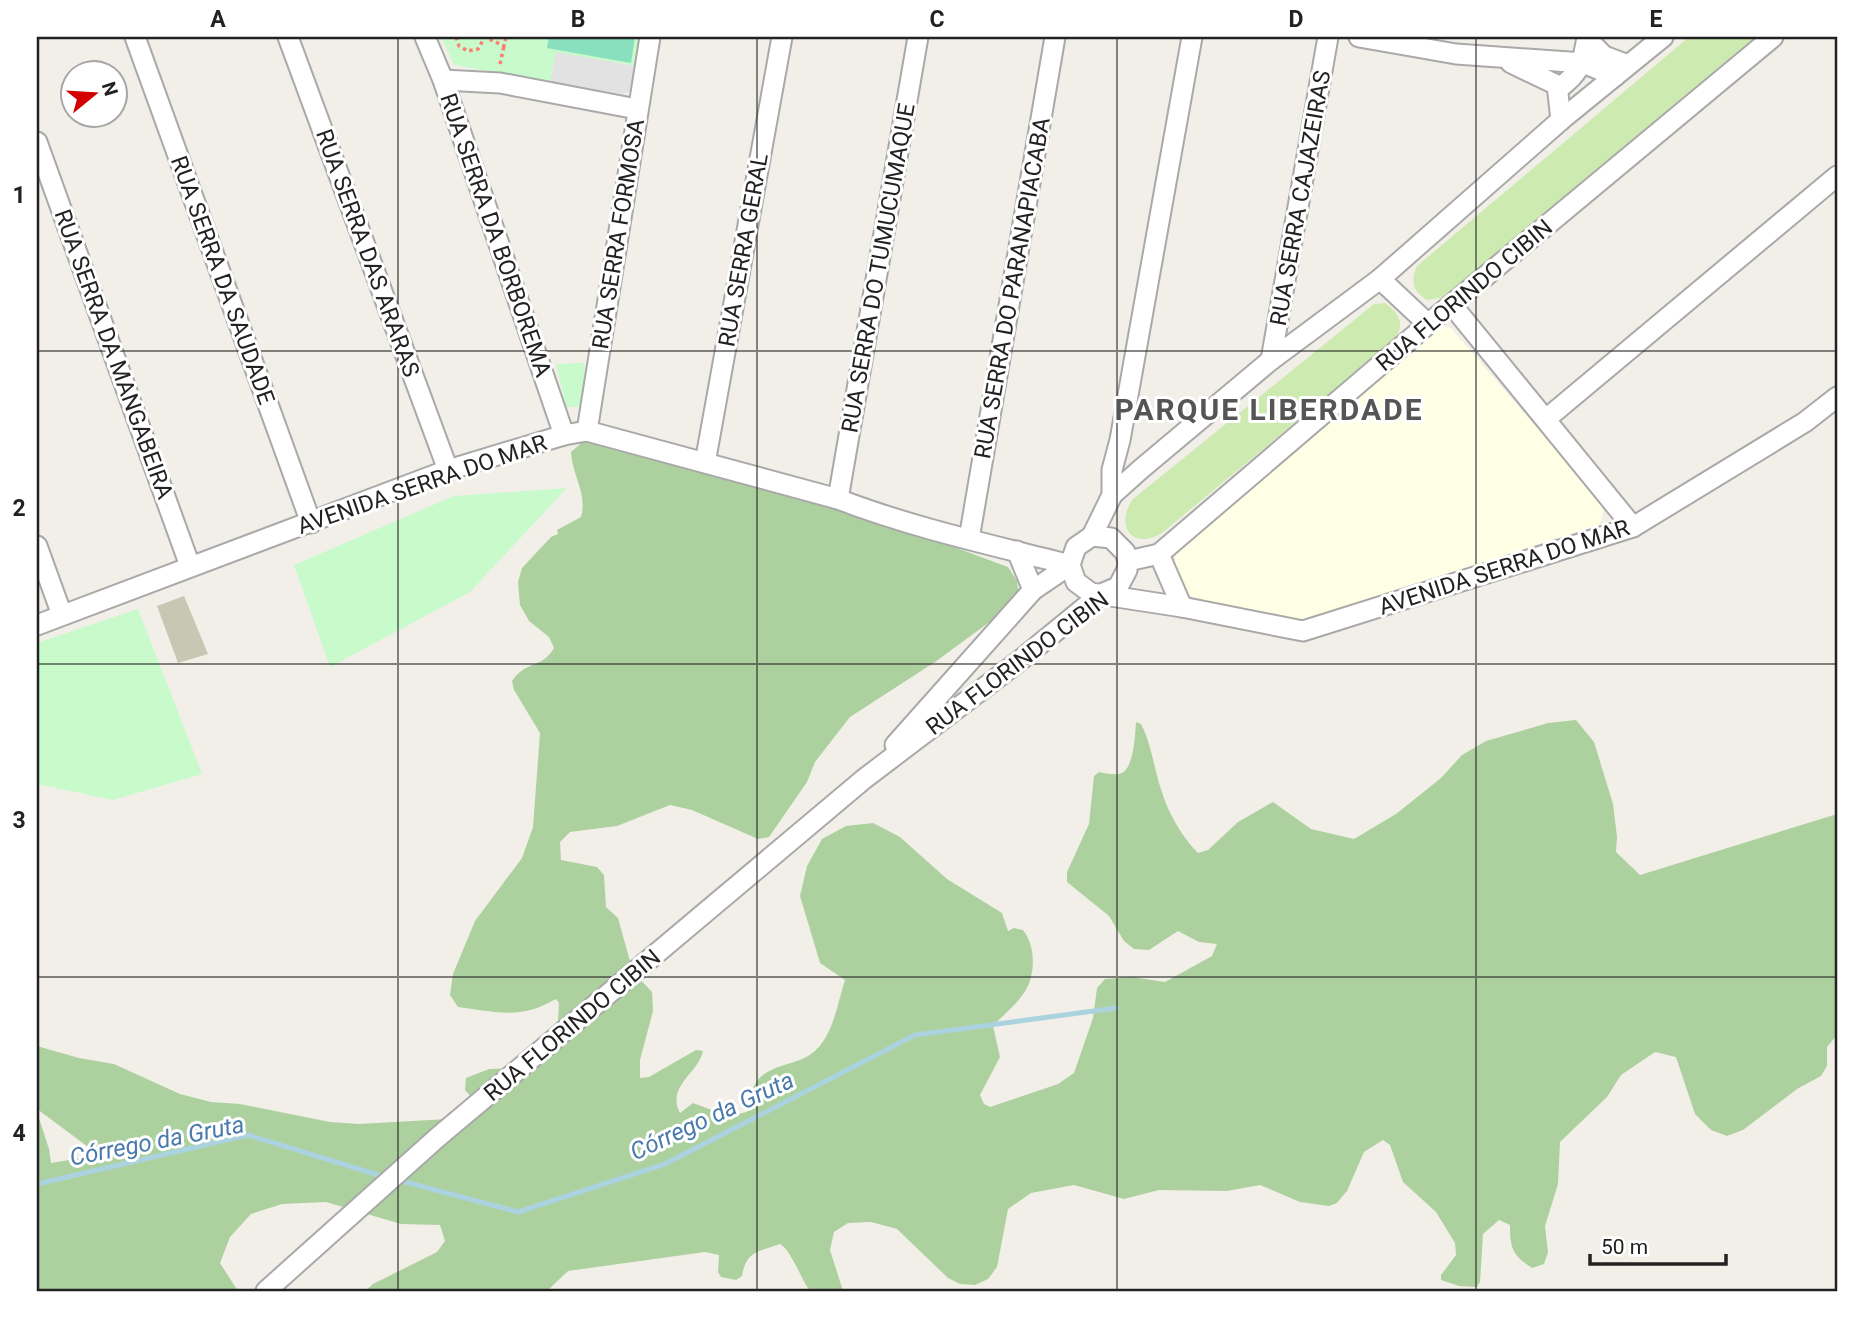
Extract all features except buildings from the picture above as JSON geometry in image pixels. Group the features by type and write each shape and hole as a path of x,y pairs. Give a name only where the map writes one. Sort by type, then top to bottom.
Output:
{"street":[{"name":"RUA SERRA DA SAUDADE","path":"135,37 312,523"},
{"name":"RUA SERRA DAS ARARAS","path":"288,37 448,470"},
{"name":"RUA SERRA DA BORBOREMA","path":"425,37 443,80 564,435"},
{"name":"RUA SERRA FORMOSA","path":"587,431 649,37"},
{"name":"RUA SERRA GERAL","path":"705,463 782,37"},
{"name":"RUA SERRA DO TUMUCUMAQUE","path":"838,499 918,37"},
{"name":"RUA SERRA DO PARANAPIACABA","path":"969,539 1055,37"},
{"path":"1112,495 1112,470 1120,440 1192,37"},
{"name":"RUA SERRA CAJAZEIRAS","path":"1271,360 1328,37"},
{"path":"1359,37 1457,46 1500,59 1557,85 1561,120"},
{"path":"1070,565 1076,547 1092,536 1112,495 1141,469 1271,360 1380,279 1561,120 1663,37"},
{"name":"RUA FLORINDO CIBIN","path":"263,1291 348,1219 438,1137 864,779 1018,662 1101,594 1110,592 1126,570 1159,554 1428,324 1773,37"},
{"path":"1587,38 1622,70"},
{"path":"1558,89 1572,79 1583,63 1587,38"},
{"path":"1500,59 1583,63 1622,70"},
{"path":"443,80 500,83 637,109"},
{"name":"RUA SERRA DA MANGABEIRA","path":"37,142 190,566"},
{"path":"1546,419 1837,176"},
{"path":"1380,279 1428,324"},
{"path":"1452,305 1633,527"},
{"path":"1280,313 1290,328 1310,331"},
{"name":"AVENIDA SERRA DO MAR","path":"37,625 448,470 564,435 587,431 1070,565 1076,582 1091,593 1182,607 1303,631 1633,527 1805,422 1837,397"},
{"path":"1120,440 1141,469"},
{"path":"1092,536 1111,538 1125,552 1126,570"},
{"path":"37,545 62,615"},
{"path":"1017,551 1033,590"},
{"path":"1159,554 1182,607"},
{"name":"RUA FLORINDO CIBIN","path":"864,779 1033,590 1070,565"},
{"name":"AVENIDA SERRA DO MAR","path":"1126,570 1182,607"}],"path":[{"path":"456,37 460,46 468,51 478,49 485,37 504,46"},
{"path":"499,74 506,37"}],"shaded area":[{"path":"556,52 636,66 631,91 622,94 550,82"},
{"path":"1441,324 1451,328 1598,499 1603,510 1601,522 1303,620 1199,602 1182,589 1174,570 1176,553 1432,329"},
{"path":"184,596 208,654 178,663 157,606"}],"green space":[{"path":"441,37 641,37 636,66 556,53 550,82 454,65"},
{"path":"549,37 635,37 631,63 547,48"},
{"path":"1689,37 1759,37 1445,297 1427,300 1416,290 1413,281 1417,266"},
{"path":"1385,303 1400,321 1399,331 1392,342 1162,533 1142,539 1129,533 1125,518 1133,499 1374,304"},
{"path":"584,363 586,379 581,407 566,407 556,364"},
{"path":"586,439 768,486 834,509 884,521 1008,567 1017,581 1018,590 1010,607 935,662 850,717 815,762 807,782 769,837 758,839 692,810 670,805 617,826 570,832 560,842 561,860 597,867 604,875 606,907 618,918 633,972 652,992 653,1011 640,1060 640,1078 649,1077 696,1050 703,1051 677,1095 680,1113 693,1103 728,1116 747,1112 753,1089 765,1073 811,1054 824,1039 833,1020 845,980 820,963 800,896 807,866 822,839 846,826 873,823 900,837 947,879 1002,913 1008,931 1014,928 1023,930 1027,937 1033,961 1028,986 1017,1002 993,1026 1000,1057 980,1095 984,1104 990,1107 1058,1084 1074,1073 1093,1018 1097,988 1105,979 1132,977 1165,982 1212,956 1217,944 1199,942 1178,931 1149,950 1134,949 1124,941 1109,916 1067,882 1067,872 1089,824 1094,776 1099,772 1117,774 1126,770 1133,750 1136,722 1141,724 1145,732 1168,808 1182,833 1198,853 1208,850 1238,822 1273,802 1311,829 1354,839 1396,814 1441,778 1462,755 1486,741 1548,723 1576,720 1594,742 1613,804 1616,852 1640,875 1837,814 1837,1035 1827,1047 1827,1066 1821,1076 1797,1089 1743,1130 1727,1136 1711,1130 1695,1114 1676,1057 1655,1052 1621,1075 1607,1097 1560,1142 1558,1184 1545,1226 1548,1252 1544,1264 1532,1268 1520,1259 1512,1245 1510,1225 1499,1220 1483,1234 1480,1282 1477,1287 1459,1286 1441,1280 1441,1275 1456,1255 1455,1243 1436,1212 1403,1182 1390,1145 1383,1140 1364,1152 1347,1191 1337,1203 1329,1206 1300,1202 1260,1185 1227,1191 1159,1190 1124,1199 1074,1185 1031,1193 1008,1209 997,1267 988,1279 975,1285 960,1284 948,1278 897,1229 871,1222 848,1223 834,1232 830,1250 843,1291 810,1291 788,1252 780,1244 750,1257 742,1276 736,1280 721,1277 718,1272 719,1255 705,1252 568,1271 547,1291 365,1291 373,1284 437,1252 445,1241 440,1225 401,1224 326,1202 282,1204 251,1214 230,1237 220,1263 238,1291 37,1291 37,1112 51,1163 99,1155 37,1109 37,1046 79,1058 114,1064 180,1094 211,1102 240,1104 330,1122 359,1124 448,1119 477,1104 465,1090 466,1078 489,1069 513,1068 546,1047 558,1020 559,1003 556,999 531,1010 508,1013 458,1007 450,995 453,974 475,921 522,858 533,827 540,733 514,690 512,681 523,670 544,659 554,648 549,637 529,621 520,605 518,582 522,568 551,537 558,534 557,530 581,517 583,501 571,452"},
{"path":"567,488 470,592 330,667 294,565 454,496"},
{"path":"138,609 202,774 113,800 37,784 37,643"}],"waterway":[{"name":"Córrego da Gruta","path":"398,1180 518,1212 665,1164 915,1035 1116,1008"},
{"name":"Córrego da Gruta","path":"37,1184 248,1135 385,1177"}],"district":[{"name":"PARQUE LIBERDADE","path":"1269,410"}]}
